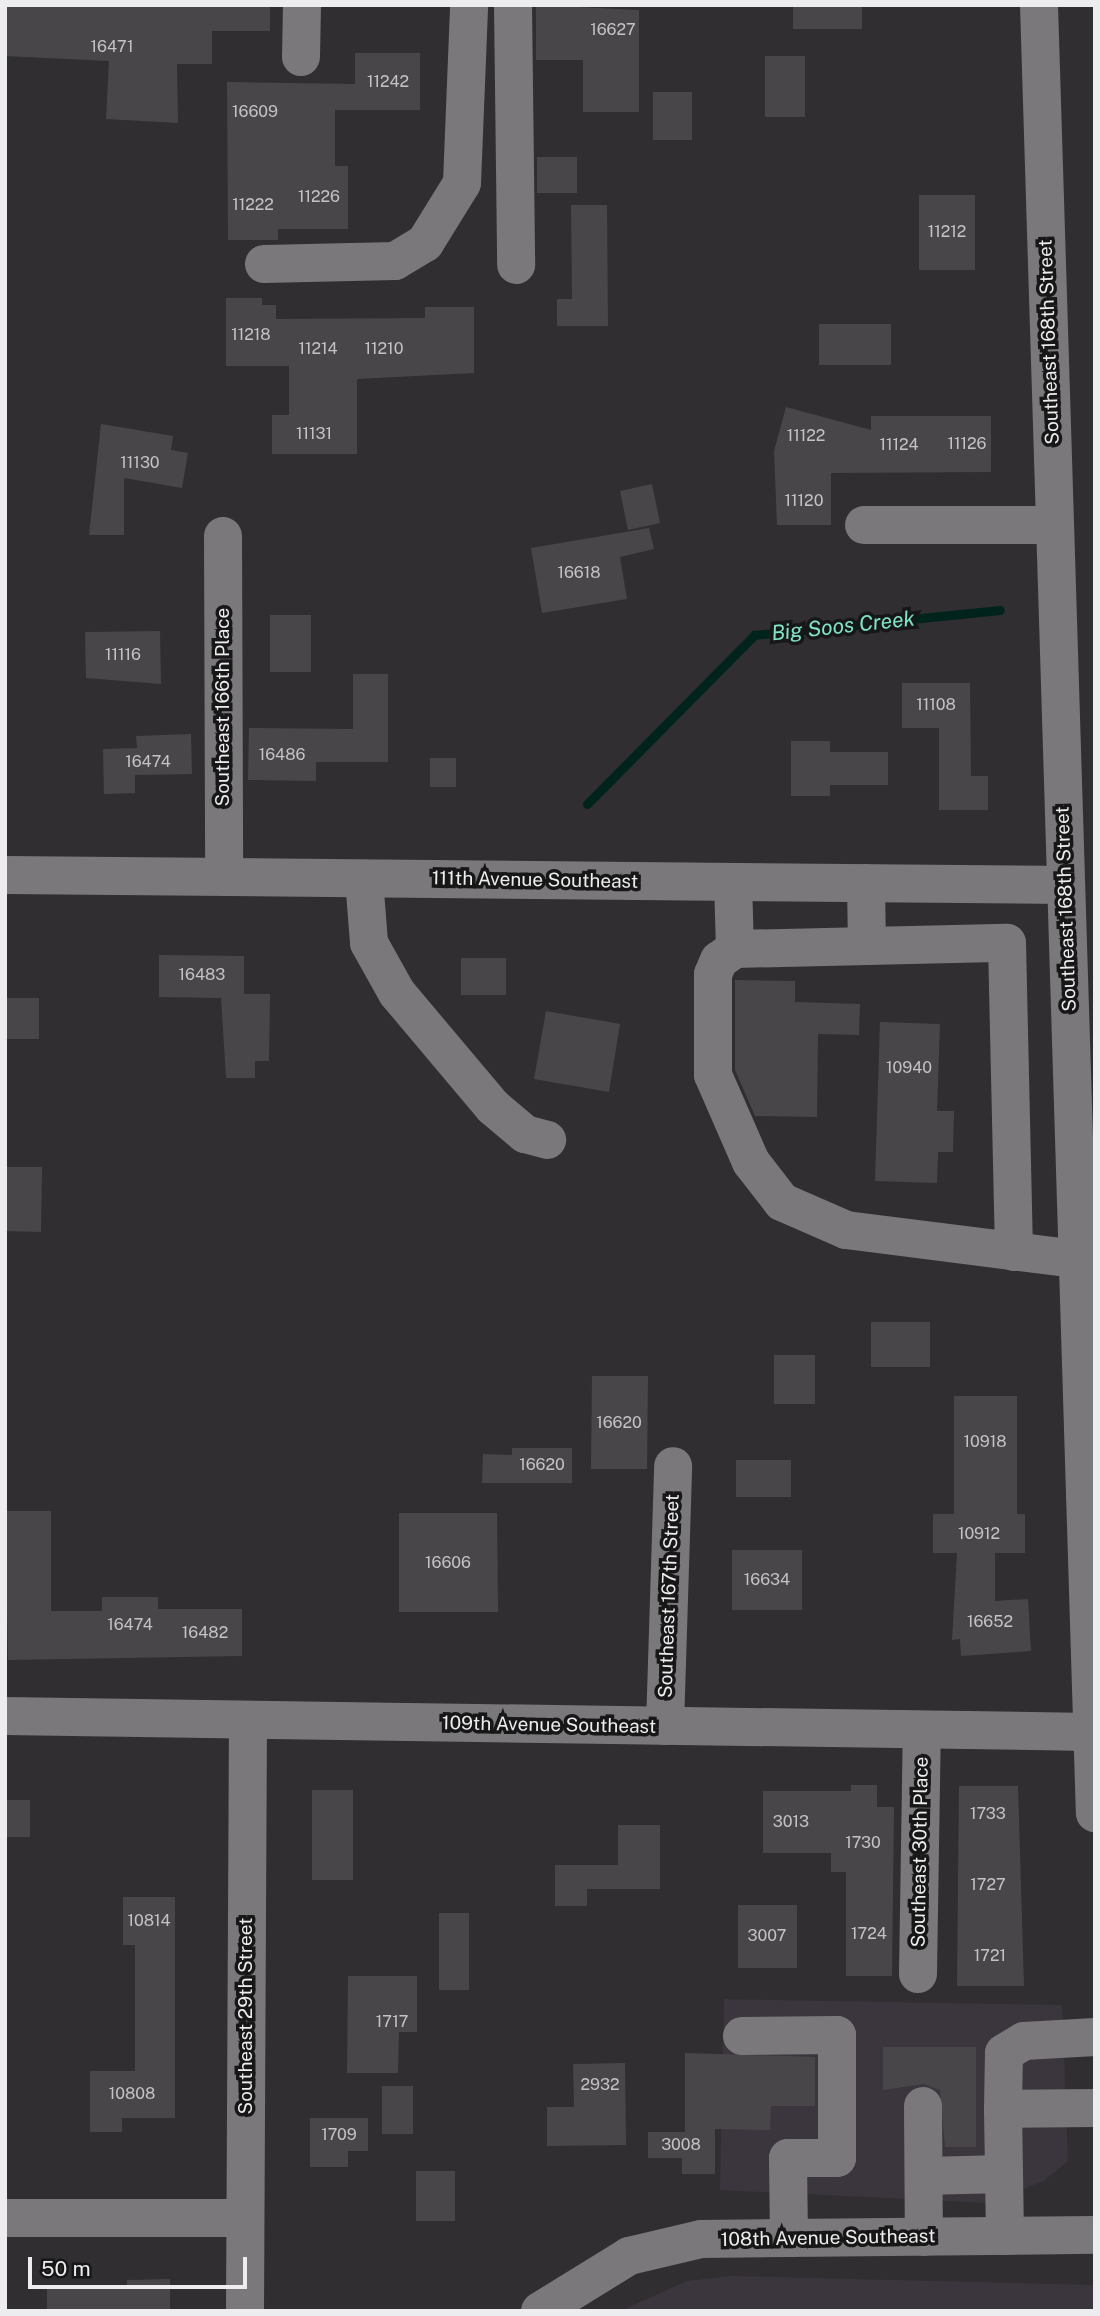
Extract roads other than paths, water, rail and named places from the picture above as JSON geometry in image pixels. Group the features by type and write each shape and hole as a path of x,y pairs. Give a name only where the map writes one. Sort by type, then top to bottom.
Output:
{"street":[{"path":"301,57 302,5"},
{"path":"264,264 395,261 425,243 462,183 469,5"},
{"path":"513,5 516,265"},
{"name":"Southeast 168th Street","path":"1039,5 1066,885 1082,1015 1077,1259 1095,1813"},
{"path":"864,525 1055,525"},
{"name":"Southeast 166th Place","path":"223,536 224,877"},
{"name":"111th Avenue Southeast","path":"5,875 1066,885"},
{"path":"364,878 369,943 397,993 492,1107 525,1134 547,1140"},
{"path":"733,882 735,949"},
{"path":"866,883 867,946"},
{"path":"1014,1252 1007,943 735,949 719,960 713,974 713,1075 751,1162 782,1202 809,1217 846,1230 1014,1252 1077,1259"},
{"name":"Southeast 167th Street","path":"665,1726 673,1466"},
{"name":"109th Avenue Southeast","path":"5,1716 1092,1732"},
{"name":"Southeast 29th Street","path":"245,2311 248,1721"},
{"name":"Southeast 30th Place","path":"918,1975 922,1730"},
{"path":"742,2036 836,2035 838,2158 788,2158 789,2238"},
{"path":"1005,2235 1004,2053 1024,2041 1095,2037"},
{"path":"923,2106 924,2236"},
{"path":"1003,2109 1095,2108"},
{"path":"924,2176 1004,2174"},
{"path":"5,2218 244,2218"},
{"name":"108th Avenue Southeast","path":"540,2311 571,2287 629,2256 701,2239 1095,2235"}],"waterway":[{"name":"Big Soos Creek","path":"587,804 754,635 1000,610"}]}
